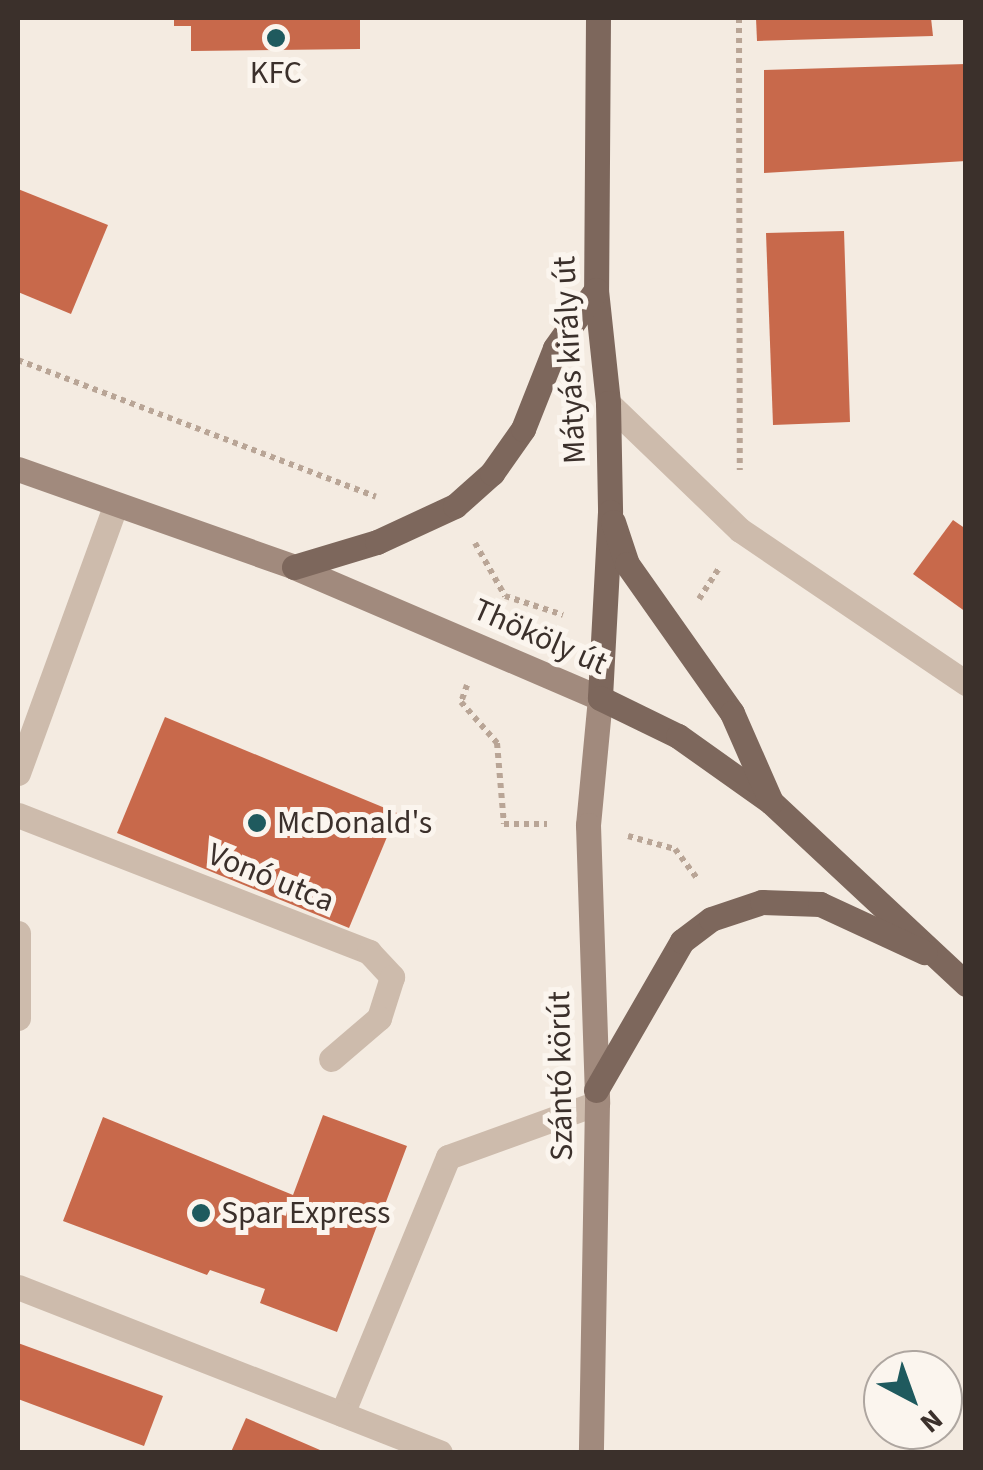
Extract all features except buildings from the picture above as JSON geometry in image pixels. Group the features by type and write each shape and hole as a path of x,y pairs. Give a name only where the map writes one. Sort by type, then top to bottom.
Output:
{"main road":[{"name":"Mátyás király út","path":"598,18 596,290 608,403 610,512 600,698"},
{"path":"294,567 377,542 455,506 492,473 523,428 554,348 596,290"},
{"path":"610,512 628,564 707,669 771,802"},
{"name":"Thököly út","path":"600,698 678,736 771,802 947,962 966,984"},
{"path":"596,1096 682,941 724,914 762,902 820,904 947,962"}],"street":[{"path":"608,403 740,530 966,683"},
{"name":"Thököly út","path":"18,469 115,507 294,567 600,698"},
{"path":"18,773 115,507"},
{"name":"Szántó körút","path":"591,1452 596,1096 588,824 600,698"},
{"name":"Vonó utca","path":"18,815 369,952 392,978 379,1018 331,1059"},
{"path":"18,932 18,1018"},
{"path":"342,1414 448,1156 596,1096"},
{"path":"18,1287 440,1452"}],"path":[{"path":"738,18 740,530"},
{"path":"18,360 373,497 455,506"},
{"path":"504,596 460,702 497,743 504,824 588,824 675,849"}],"place":[{"name":"KFC","path":"276,38"},
{"name":"McDonald's","path":"257,823"},
{"name":"Spar Express","path":"201,1213"}]}
